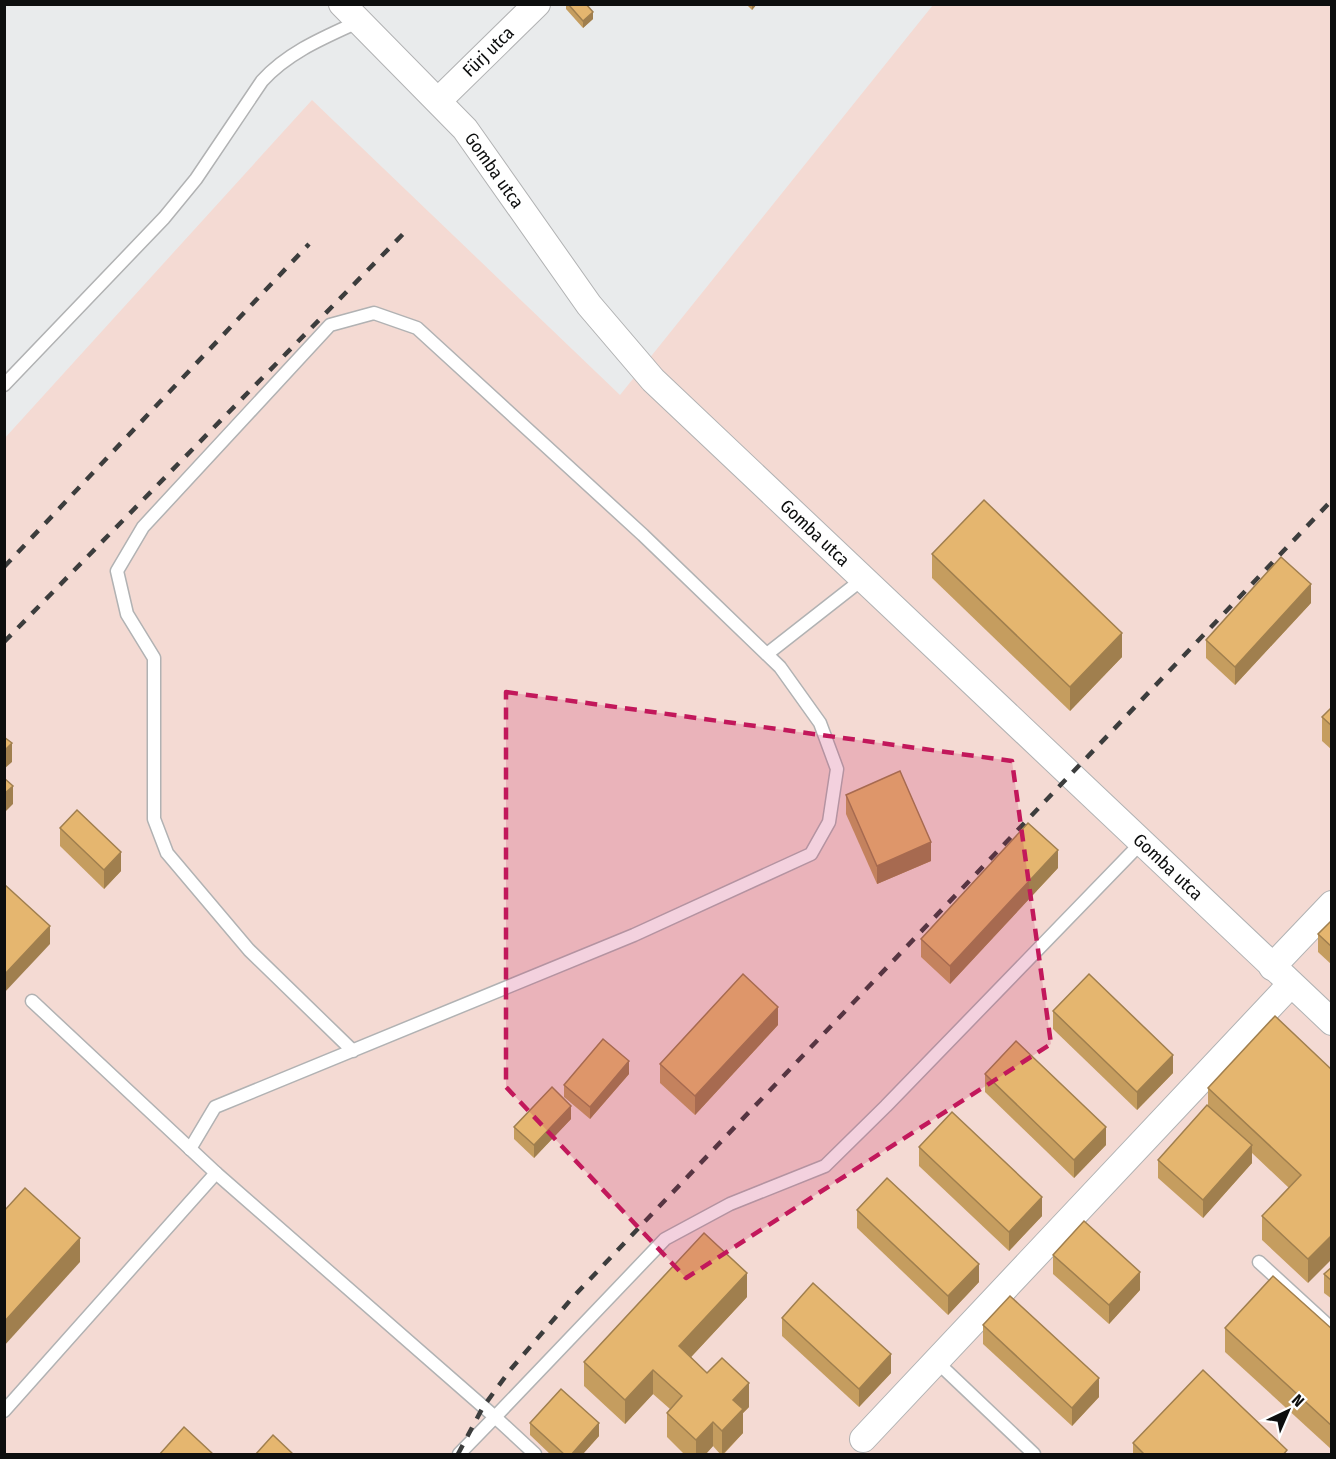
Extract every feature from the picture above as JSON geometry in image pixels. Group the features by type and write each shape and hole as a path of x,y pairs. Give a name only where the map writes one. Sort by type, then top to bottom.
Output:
{"street":[{"name":"Fürj utca","path":"439,100 537,4"},
{"name":"Gomba utca","path":"351,13 439,100 485,154 589,305 623,348 653,380 1332,1022"},
{"path":"1272,966 1332,904"},
{"path":"863,1439 1291,984"}],"lane":[{"path":"4,385 164,218 196,179 262,81 274,68 318,40 351,13"},
{"path":"190,1149 215,1107 353,1051 634,935 811,854 829,822 837,769 820,723 780,667 643,535 417,328 374,313 330,325 143,527 117,571 128,614 154,658 154,819 166,853 249,950 353,1051"},
{"path":"766,654 864,578"},
{"path":"459,1455 665,1239 730,1204 825,1166 1142,842"},
{"path":"32,1001 216,1173 495,1417 535,1455"},
{"path":"4,1411 216,1173"},
{"path":"1259,1262 1332,1329"},
{"path":"936,1361 1034,1455"}],"highlighted area":[{"path":"506,692 1012,761 1051,1044 686,1278 506,1087"}],"shaded area":[{"path":"933,5 1331,5 1331,1454 5,1454 4,439 312,100 620,395"}],"building":[{"path":"568,4 586,4 593,12 583,21"},
{"path":"984,500 1122,633 1070,687 932,554"},
{"path":"1281,557 1311,584 1235,667 1206,640"},
{"path":"1332,707 1332,726 1322,717"},
{"path":"4,737 12,743 4,751"},
{"path":"900,771 931,842 877,866 846,795"},
{"path":"4,778 13,786 4,794"},
{"path":"77,810 121,852 104,870 60,828"},
{"path":"1028,823 1058,850 950,966 921,939"},
{"path":"4,884 50,926 4,975"},
{"path":"1332,920 1332,947 1318,934"},
{"path":"743,974 778,1007 695,1096 660,1064"},
{"path":"1089,974 1173,1055 1137,1092 1053,1011"},
{"path":"1275,1016 1332,1070 1332,1235 1308,1259 1262,1216 1301,1175 1208,1088"},
{"path":"603,1039 629,1061 590,1107 564,1085"},
{"path":"1016,1041 1106,1127 1074,1160 985,1074"},
{"path":"552,1087 571,1106 534,1145 514,1127"},
{"path":"1207,1105 1252,1145 1203,1200 1158,1160"},
{"path":"952,1112 1042,1197 1009,1232 919,1147"},
{"path":"887,1178 979,1264 948,1296 857,1210"},
{"path":"25,1188 80,1238 4,1322 4,1211"},
{"path":"1084,1221 1140,1272 1109,1305 1053,1255"},
{"path":"704,1233 747,1273 679,1346 707,1373 722,1358 749,1383 733,1400 743,1409 722,1431 713,1422 696,1440 667,1413 682,1396 653,1370 625,1400 584,1362"},
{"path":"1332,1267 1332,1281 1324,1274"},
{"path":"1273,1276 1332,1329 1332,1426 1225,1328"},
{"path":"813,1283 891,1354 859,1389 782,1318"},
{"path":"1010,1296 1099,1378 1072,1408 983,1325"},
{"path":"1203,1370 1287,1450 1283,1455 1145,1455 1133,1443"},
{"path":"561,1389 599,1423 571,1455 565,1455 530,1423"},
{"path":"184,1427 214,1455 159,1455"},
{"path":"273,1435 294,1455 255,1455"}],"railway":[{"path":"4,642 407,230"},
{"path":"4,567 309,244"},
{"path":"458,1454 483,1407 511,1369 573,1297 1332,500"}]}
